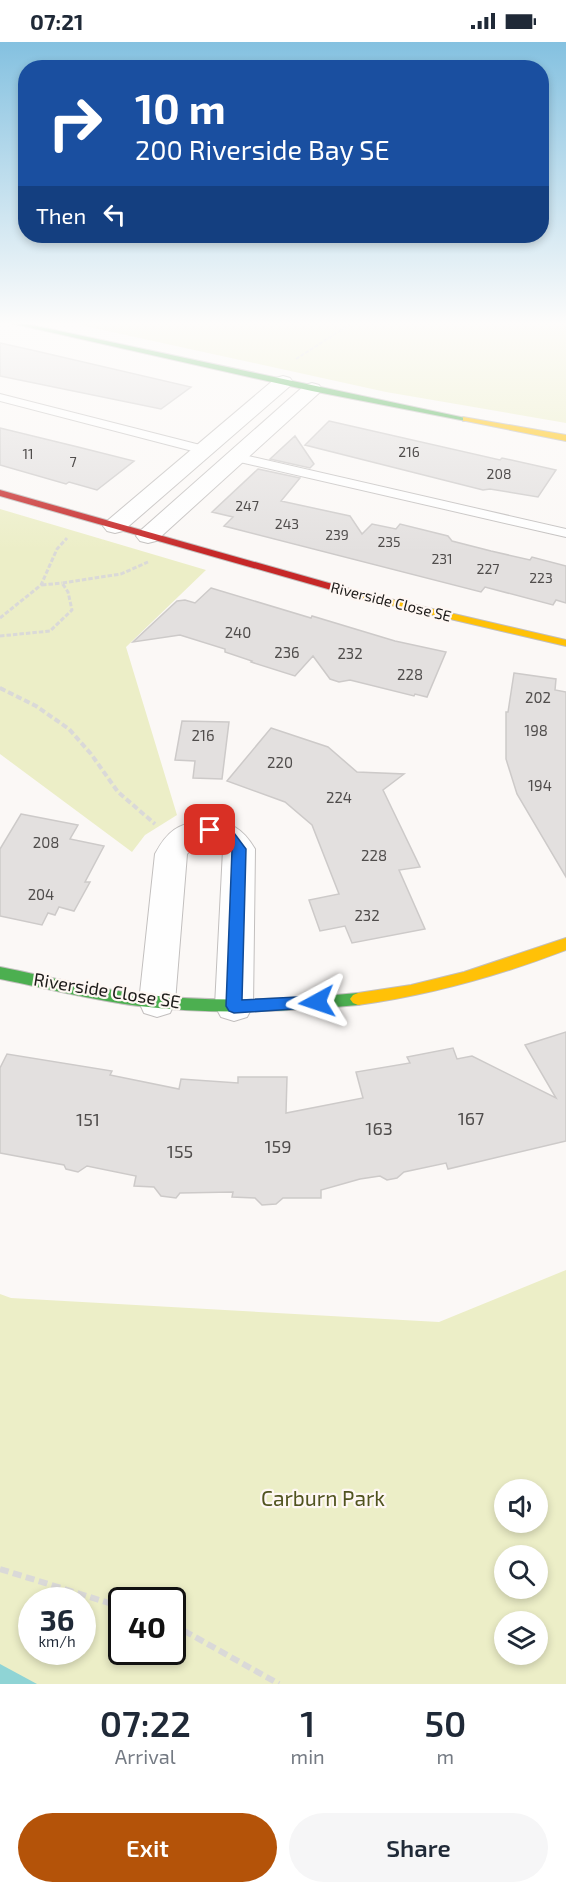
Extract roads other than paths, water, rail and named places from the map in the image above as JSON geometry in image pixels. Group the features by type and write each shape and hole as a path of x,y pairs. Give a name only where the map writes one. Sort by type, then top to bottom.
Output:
{"street":[{"path":"115,526 263,400"},
{"path":"148,536 300,400"},
{"path":"367,400 566,438"},
{"name":"Riverside Close SE","path":"0,493 350,593 566,644"},
{"path":"157,1002 171,854 181,838 199,831 220,832 236,842 239,849 234,1006"},
{"name":"Riverside Close SE","path":"0,973 97,993 157,1002 234,1006 295,1005 403,992 476,976 566,944"}],"lane":[{"path":"10,400 204,450"},
{"path":"235,457 566,533"}],"water":[{"path":"0,1664 37,1684 0,1684"}],"park label":[{"name":"Carburn Park","path":"323,1499"}]}
